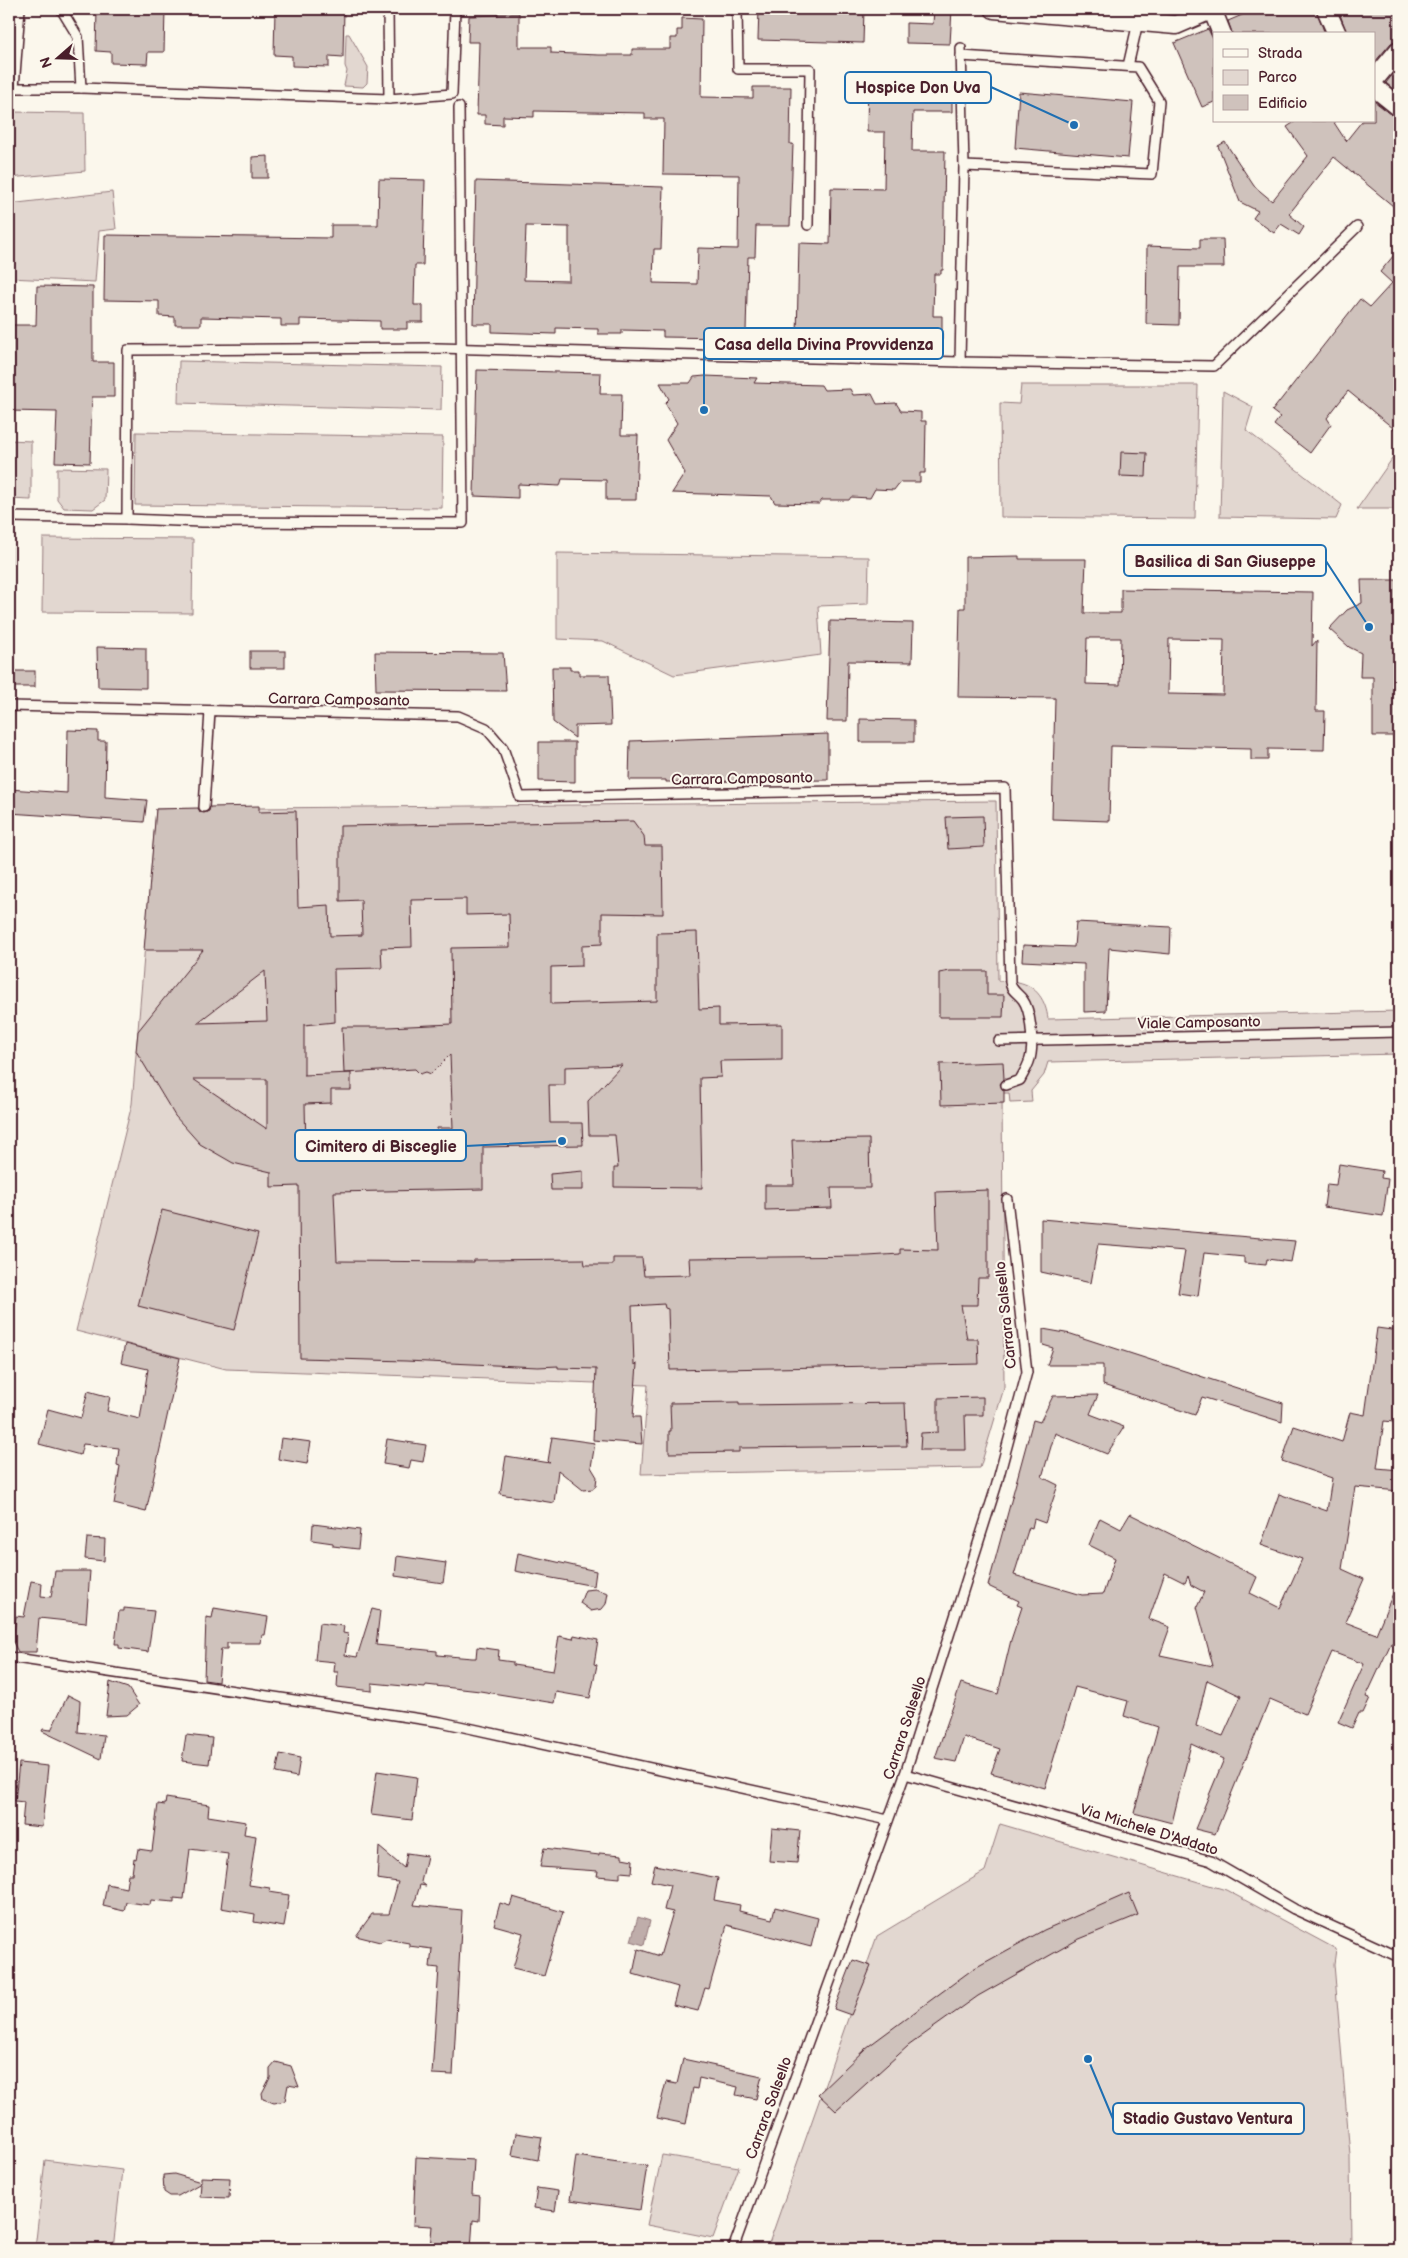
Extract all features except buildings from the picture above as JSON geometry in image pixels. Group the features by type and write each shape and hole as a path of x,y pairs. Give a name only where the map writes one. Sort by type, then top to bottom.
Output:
{"street":[{"path":"994,9 1176,25 1213,9 1221,32"},
{"path":"1326,9 1336,32"},
{"path":"1376,78 1399,50"},
{"path":"1376,90 1399,107"}],"lane":[{"path":"20,9 11,88 81,88 389,99 452,94 454,9"},
{"path":"61,9 78,37 81,88"},
{"path":"388,9 389,99"},
{"path":"737,9 738,69 810,69 808,225"},
{"path":"1128,66 1138,22"},
{"path":"960,362 964,166 961,52 1138,67 1159,101 1152,174 964,166"},
{"path":"9,517 202,522 463,523 459,107"},
{"path":"128,519 128,350 460,348 960,362 1214,366 1357,227"},
{"name":"Carrara Camposanto","path":"9,706 210,712 458,716 486,728 503,748 520,797 1005,788 1010,988 1023,1000 1029,1012 1031,1040 1031,1054 1028,1065 1020,1080 1006,1085"},
{"path":"204,808 210,712"},
{"name":"Viale Camposanto","path":"999,1041 1399,1032"},
{"name":"Carrara Salsello","path":"733,2249 905,1774 996,1487 1027,1372 1007,1199"},
{"path":"9,1657 440,1722 888,1820"},
{"name":"Via Michele D'Addato","path":"905,1774 1211,1860 1294,1909 1399,1957"}],"green space":[{"path":"346,34 349,34 368,67 367,83 363,87 344,86 347,71 345,66"},
{"path":"9,112 84,113 85,171 9,178"},
{"path":"112,192 116,229 99,231 95,282 9,278 9,204"},
{"path":"179,361 442,367 441,410 178,403"},
{"path":"1021,385 1198,385 1195,519 1001,517 1000,403 1019,404"},
{"path":"1223,391 1253,407 1246,430 1342,505 1336,519 1220,517"},
{"path":"136,432 443,437 442,508 135,505"},
{"path":"9,440 31,441 31,500 9,499"},
{"path":"1399,449 1399,509 1357,509"},
{"path":"57,468 106,469 105,500 93,509 64,508 57,499"},
{"path":"9,531 11,531 12,611 9,611"},
{"path":"43,538 193,539 192,613 42,612"},
{"path":"557,553 869,557 868,604 818,606 821,655 674,675 603,641 557,639"},
{"path":"996,801 998,981 1016,981 1030,987 1043,1000 1048,1019 1399,1011 1399,1054 1048,1062 1044,1075 1031,1091 1032,1102 1010,1103 1009,1093 1002,1093 1004,1388 980,1468 641,1474 648,1385 226,1369 76,1331 132,1104 156,809"},
{"path":"1000,1824 1226,1890 1336,1949 1334,1964 1350,2155 1351,2249 767,2249 877,1936 985,1871"},
{"path":"662,2155 739,2167 713,2238 647,2225"},
{"path":"45,2160 122,2170 113,2249 35,2249"}],"shaded area":[{"path":"638,1917 650,1921 644,1945 631,1941"}],"place":[{"name":"Hospice Don Uva","path":"1074,125"},
{"name":"Casa della Divina Provvidenza","path":"704,410"},
{"name":"Basilica di San Giuseppe","path":"1369,627"},
{"name":"Cimitero di Bisceglie","path":"562,1141"},
{"name":"Stadio Gustavo Ventura","path":"1088,2059"}]}
